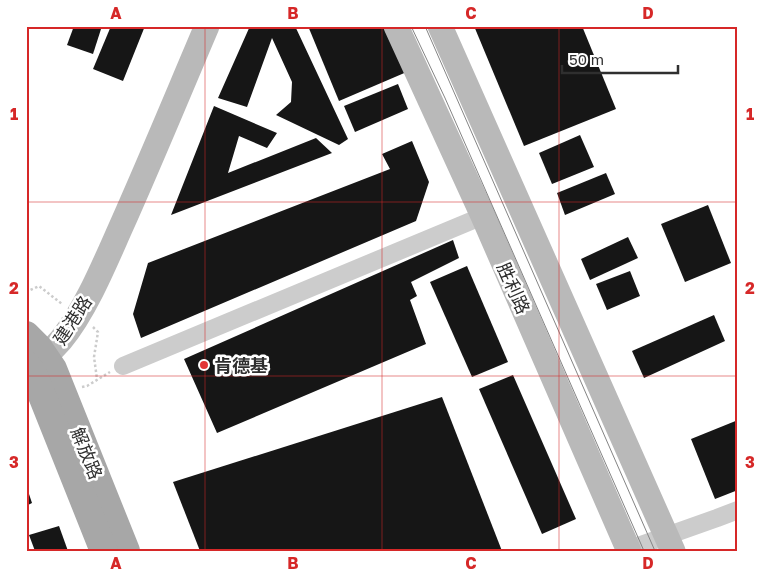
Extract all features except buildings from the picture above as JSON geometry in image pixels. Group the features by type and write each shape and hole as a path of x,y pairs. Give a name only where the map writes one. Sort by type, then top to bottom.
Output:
{"main road":[{"name":"建港路","path":"33,354 89,265 115,215 194,26"},
{"name":"建港路","path":"33,354 65,335 78,316 126,217 207,26"},
{"name":"胜利路","path":"396,26 483,216 627,550"},
{"path":"440,26 670,543"},
{"name":"解放路","path":"33,354 37,383 104,551"},
{"name":"解放路","path":"33,354 53,369 126,551"}],"street":[{"path":"123,366 483,216"},
{"path":"627,550 670,543 717,518 738,510"}],"tram line":[{"path":"411,26 445,98 644,551"},
{"path":"425,26 655,551"}],"place":[{"name":"肯德基","path":"204,365"}]}
